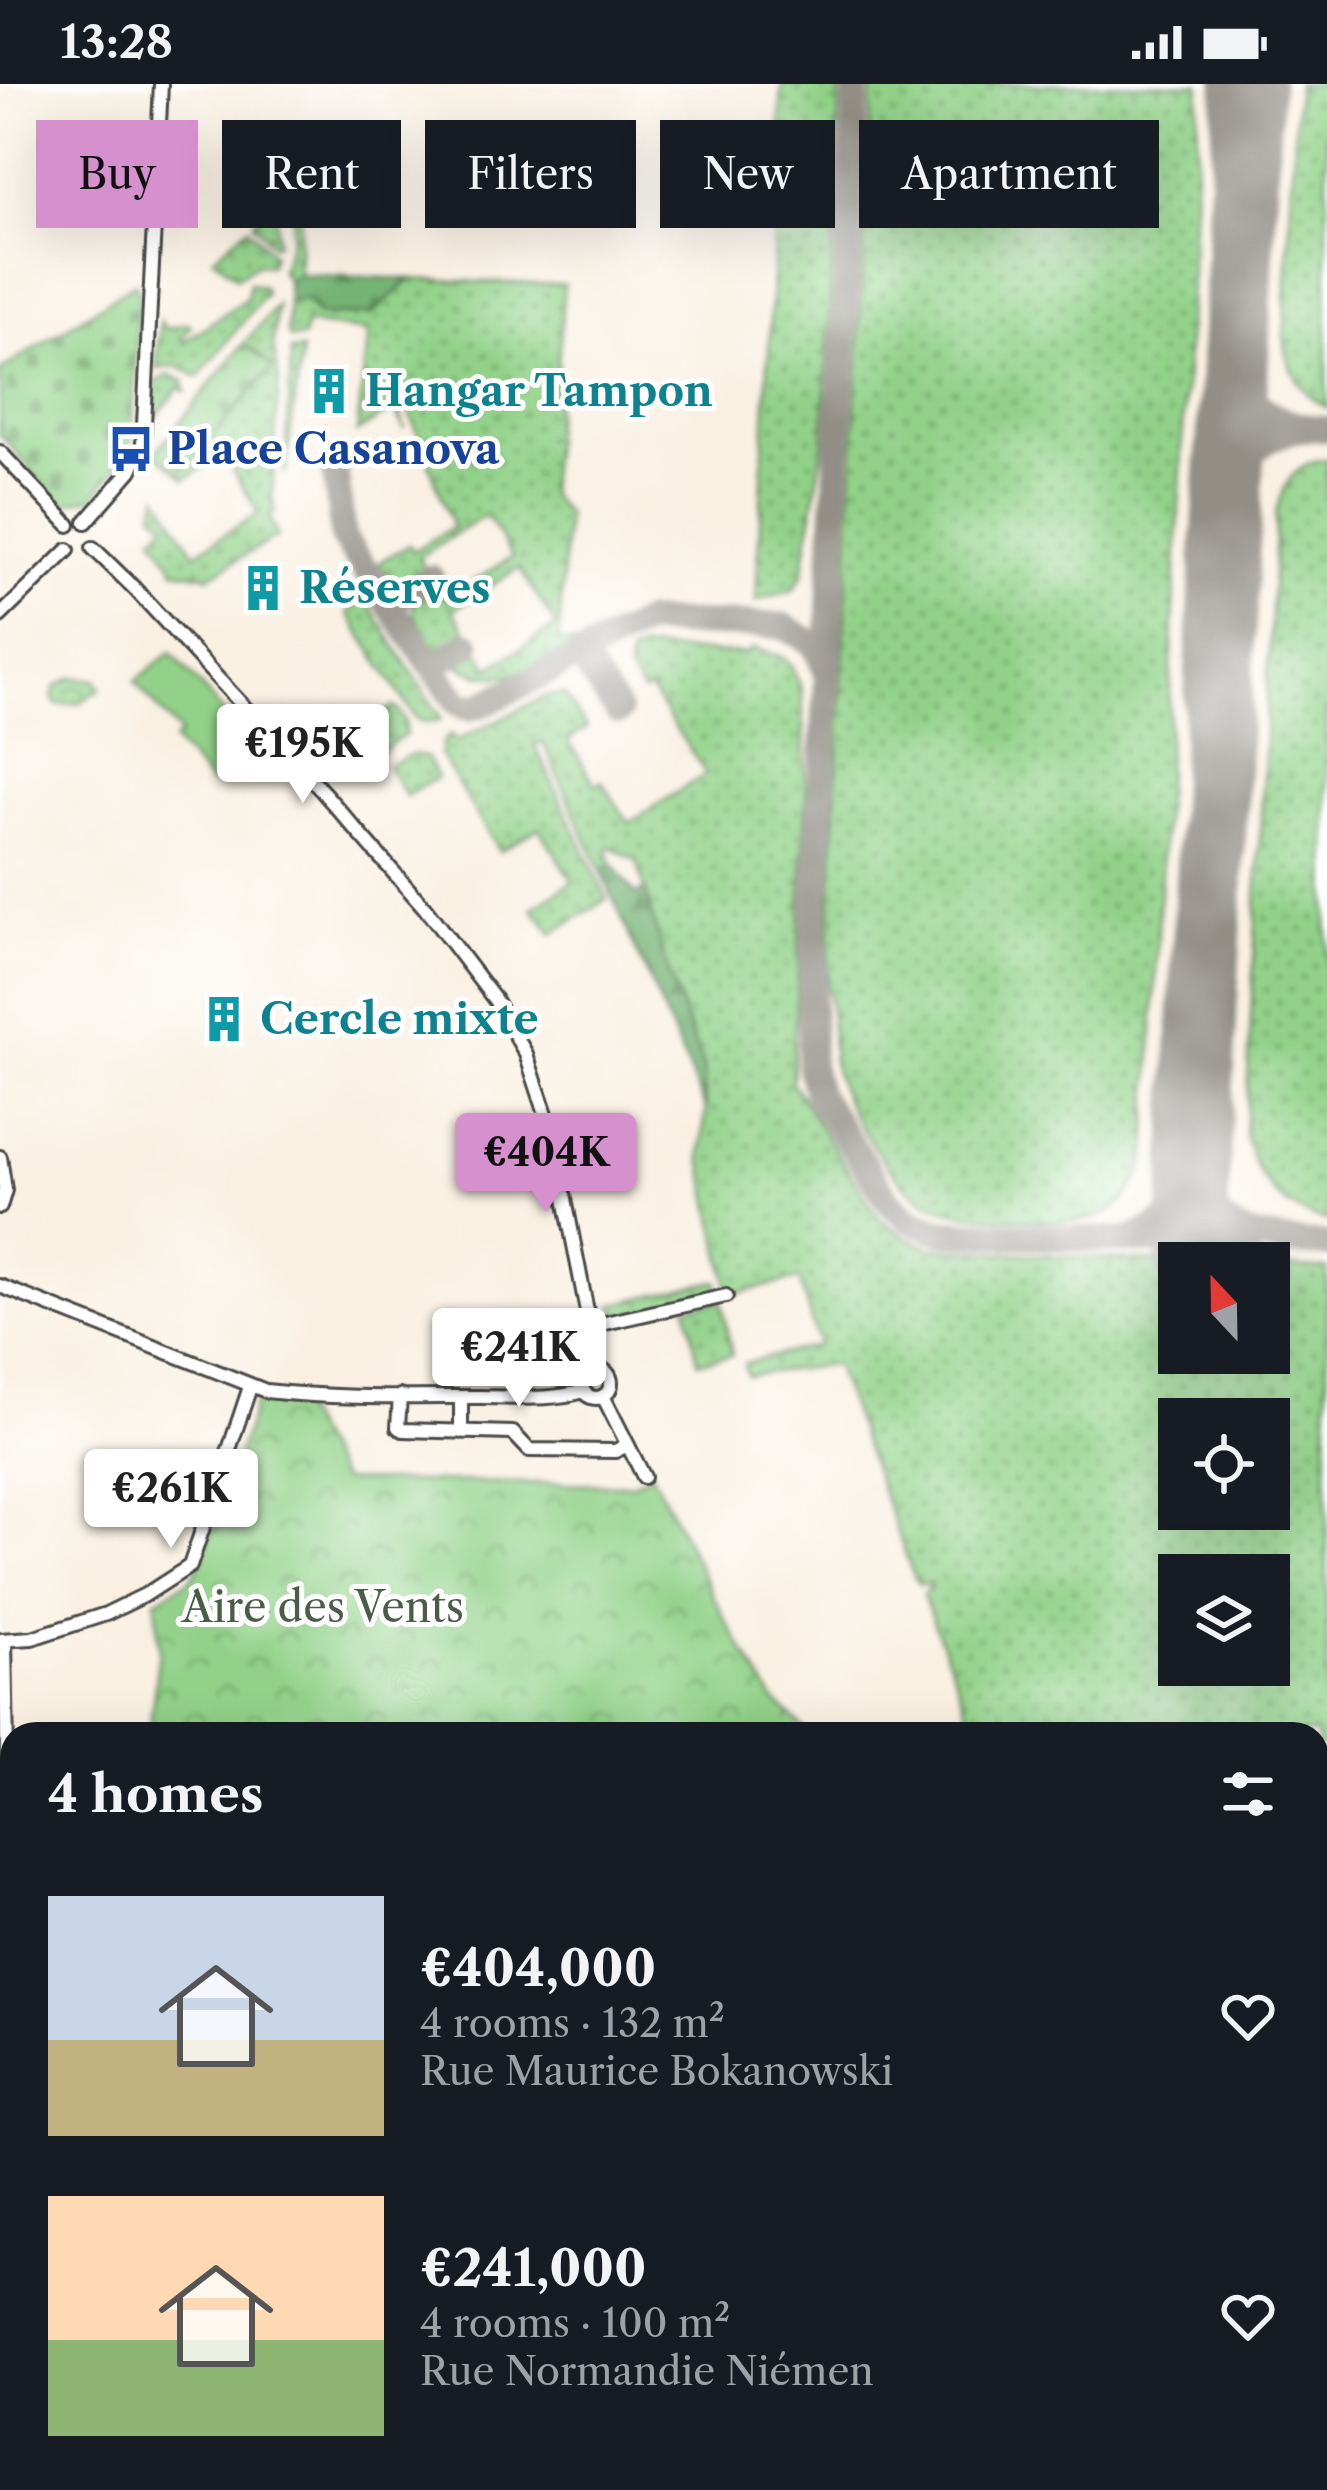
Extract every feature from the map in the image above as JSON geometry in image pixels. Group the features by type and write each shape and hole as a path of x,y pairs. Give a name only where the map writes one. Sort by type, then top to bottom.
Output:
{"street":[{"path":"69,525 86,522 131,470 142,444 161,84"},
{"path":"0,452 69,525"},
{"path":"69,525 63,540 68,550 81,554 93,548 96,537 86,522"},
{"path":"93,548 425,908 495,1000 526,1054 553,1132 598,1368"},
{"path":"0,616 68,550"},
{"path":"0,1157 5,1190 0,1207"},
{"path":"0,1286 250,1388 308,1395 461,1397 565,1396 584,1390"},
{"path":"592,1326 726,1296"},
{"path":"584,1390 585,1373 598,1368"},
{"path":"598,1368 611,1382 603,1396"},
{"path":"5,1722 3,1640 32,1638 106,1614 190,1566 250,1388"},
{"path":"584,1390 594,1397 603,1396"},
{"path":"400,1396 398,1426 404,1430 513,1433 529,1450 615,1450 628,1445"},
{"path":"603,1396 644,1478"},
{"path":"461,1397 461,1432"}],"green space":[{"path":"782,84 840,84 835,191 835,120 780,120"},
{"path":"872,84 1200,84 1147,1156 1127,1198 1097,1218 1037,1221 972,1215 941,1208 918,1196 860,1127 833,1062 827,988 865,228 1159,228 1159,120 870,120"},
{"path":"1297,84 1327,84 1327,408 1296,378 1284,336"},
{"path":"247,228 273,255 269,265 256,264 237,277 213,257"},
{"path":"258,228 277,228 277,243 272,244"},
{"path":"292,228 300,228 298,275 287,280 281,271"},
{"path":"775,228 833,228 823,447 803,574 793,590 756,601"},
{"path":"300,274 411,279 371,315 317,315 306,300 288,301 287,280"},
{"path":"411,279 564,285 548,493 566,515 559,642 577,644 519,673 488,676 458,665 478,649 490,668 556,626 519,568 453,610 466,631 443,651 436,649 413,614 414,605 438,589 446,599 512,557 486,515 419,557 425,569 401,583 391,580 379,562 409,545 413,551 453,527 402,392 394,394 405,430 394,409 357,432 368,332 306,324 303,338 291,339 287,334 288,301 306,300 371,315"},
{"path":"135,283 139,291 132,441 94,497 62,504 0,435 0,371"},
{"path":"249,283 263,287 265,294 199,377 176,366 156,369 160,321 166,329 188,323 191,327 181,338 184,342 247,298"},
{"path":"277,305 273,343 279,380 275,513 270,516 277,536 210,576 175,570 154,536 166,523 154,512 159,495 195,553 259,513 223,455 185,479 179,473 272,368 250,349 240,348"},
{"path":"240,348 250,348 273,367 179,473 155,453"},
{"path":"302,350 285,475 291,351"},
{"path":"170,375 184,381 186,392 180,387 153,420 155,382"},
{"path":"1327,459 1327,1221 1296,1209 1273,1191 1245,1136 1276,514 1292,476 1307,464"},
{"path":"367,601 439,721 425,723 415,718 349,615 349,609"},
{"path":"753,648 782,657 802,689 807,789 792,1083 879,1218 932,1248 1158,1262 1158,1374 1290,1374 1290,1268 1327,1269 1327,1722 1037,1722 982,1721 970,1716 923,1596 931,1583 920,1585 915,1580 834,1365 747,1375 744,1363 818,1345 799,1279 730,1295 701,1155 706,1109 703,1067 668,973 637,861 611,847 607,849 613,865 600,869 543,742 535,745 607,899 552,934 533,908 573,881 539,828 499,851 440,755 444,740 451,735 456,741 548,695 564,694 587,728 568,740 595,784 602,781 629,823 706,774 650,690 643,693 628,671 629,655 641,649 747,654"},
{"path":"171,652 252,746 210,783 173,741 180,734 135,682"},
{"path":"73,677 97,680 100,689 79,703 57,705 56,686"},
{"path":"392,707 405,722 405,735 378,753 364,725"},
{"path":"413,754 427,758 437,778 406,796 387,766"},
{"path":"613,865 636,895 645,890 668,973 703,1067 706,1109 600,869"},
{"path":"717,1281 720,1291 714,1295 617,1316 614,1304"},
{"path":"721,1300 732,1355 698,1362 687,1307"},
{"name":"Aire des Vents","path":"256,1400 299,1407 341,1481 630,1484 652,1473 724,1618 773,1699 797,1722 150,1722 159,1650 156,1600 190,1579 200,1566"}],"taxiway":[{"path":"856,84 811,1009 810,1067 817,1094 891,1204 912,1221 941,1232 1125,1241 1156,1228 1176,1211 1195,1154"},
{"path":"1236,335 1242,375 1259,404 1286,422 1327,429"},
{"path":"1227,512 1236,480 1251,455 1274,437 1307,429"},
{"path":"335,469 343,538 458,703 469,708 646,623 784,626 814,644 827,673"},
{"path":"389,604 431,578"},
{"path":"432,666 468,644"},
{"path":"579,656 618,712"},
{"path":"1196,1164 1201,1190 1224,1223 1260,1238 1327,1245"},
{"path":"1135,1241 1253,1242"}],"runway":[{"path":"1192,1242 1248,84"}],"place":[{"name":"Hangar Tampon","path":"329,391"},
{"name":"Place Casanova","path":"131,449"},
{"name":"Réserves","path":"263,588"},
{"name":"Cercle mixte","path":"224,1019"}]}
